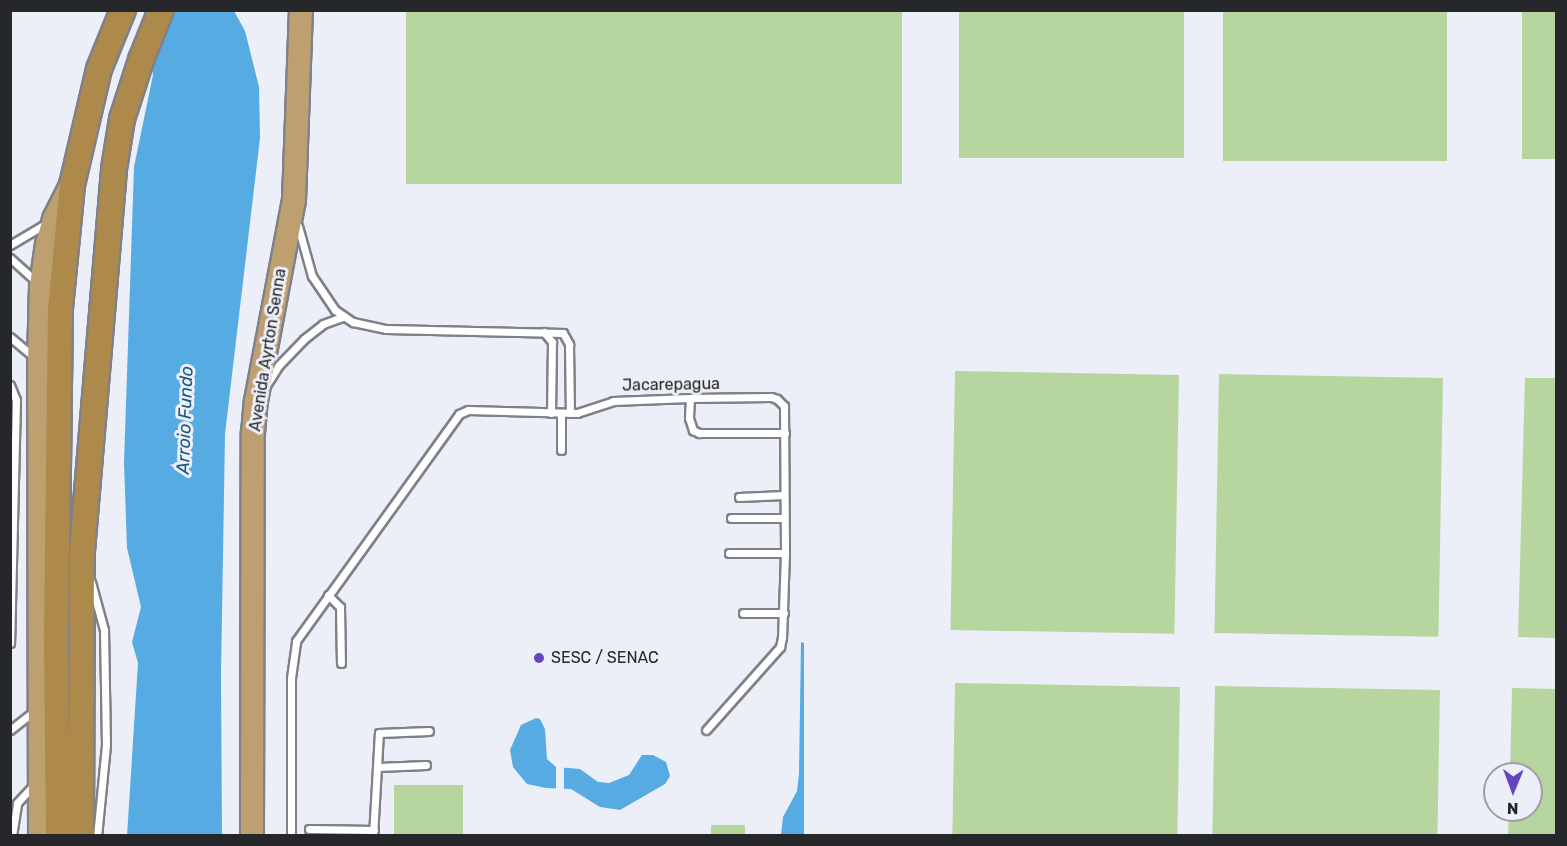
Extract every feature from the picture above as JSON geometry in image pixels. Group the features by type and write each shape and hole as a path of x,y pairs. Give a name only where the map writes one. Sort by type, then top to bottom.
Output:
{"highway":[{"path":"58,836 56,632 60,308 72,185 99,69 123,10"},
{"path":"81,836 82,551 114,169 122,119 141,60 161,10"},
{"name":"Avenida Ayrton Senna","path":"252,836 253,433 256,401 294,200 301,10"},
{"path":"40,836 39,362 41,286 47,244 54,219 72,185"}],"lane":[{"path":"294,200 301,244 312,276 342,317 375,328 563,333 567,336 570,413"},
{"path":"10,245 54,219"},
{"path":"10,258 41,286"},
{"path":"256,401 279,365 297,345 323,324 342,317"},
{"path":"544,332 552,342 552,413"},
{"path":"10,337 39,362"},
{"path":"10,385 16,400 10,643"},
{"name":"Jacarepagua","path":"328,595 454,421 468,410 570,413 595,409 613,401 771,397 784,406 785,434"},
{"path":"690,398 689,418 693,430 699,433 785,434 784,613 780,647 706,729"},
{"path":"561,413 561,450"},
{"path":"739,497 784,495"},
{"path":"731,518 784,518"},
{"path":"82,551 104,630 106,746 98,836"},
{"path":"729,553 785,553"},
{"path":"291,836 293,653 296,641 328,595 340,607 341,663"},
{"path":"742,613 784,613"},
{"path":"10,730 40,706"},
{"path":"309,830 374,832 381,731 429,731"},
{"path":"378,766 426,765"},
{"path":"12,836 14,802 40,779"}],"green space":[{"path":"406,11 902,11 902,184 406,184"},
{"path":"959,11 1184,11 1184,158 959,158"},
{"path":"1223,11 1447,11 1447,161 1223,161"},
{"path":"1522,11 1556,11 1556,159 1522,159"},
{"path":"955,371 1179,375 1174,634 950,630"},
{"path":"1219,374 1443,378 1438,637 1214,633"},
{"path":"1525,378 1556,378 1556,638 1518,637"},
{"path":"955,683 1180,687 1177,836 952,835"},
{"path":"1215,686 1440,690 1437,836 1212,835"},
{"path":"1512,688 1556,689 1556,835 1508,835 1509,822 1543,822 1543,762 1510,762"},
{"path":"394,785 463,785 463,835 394,835"},
{"path":"711,825 745,825 745,835 711,835"}],"water":[{"name":"Arroio Fundo","path":"144,11 234,11 245,31 259,87 260,138 225,434 221,674 222,835 127,836 138,663 132,642 141,607 127,548 124,463 134,167 153,75"},
{"path":"801,642 804,643 804,835 781,835 783,817 797,791 799,774"},
{"path":"536,718 540,719 545,729 547,759 556,767 580,769 598,782 609,783 629,775 642,755 653,755 666,762 670,776 665,784 620,810 600,807 571,789 546,788 527,784 513,767 510,750 521,725"}],"pier":[{"path":"556,767 564,767 564,791 556,791"}],"place":[{"name":"SESC / SENAC","path":"539,658"}]}
